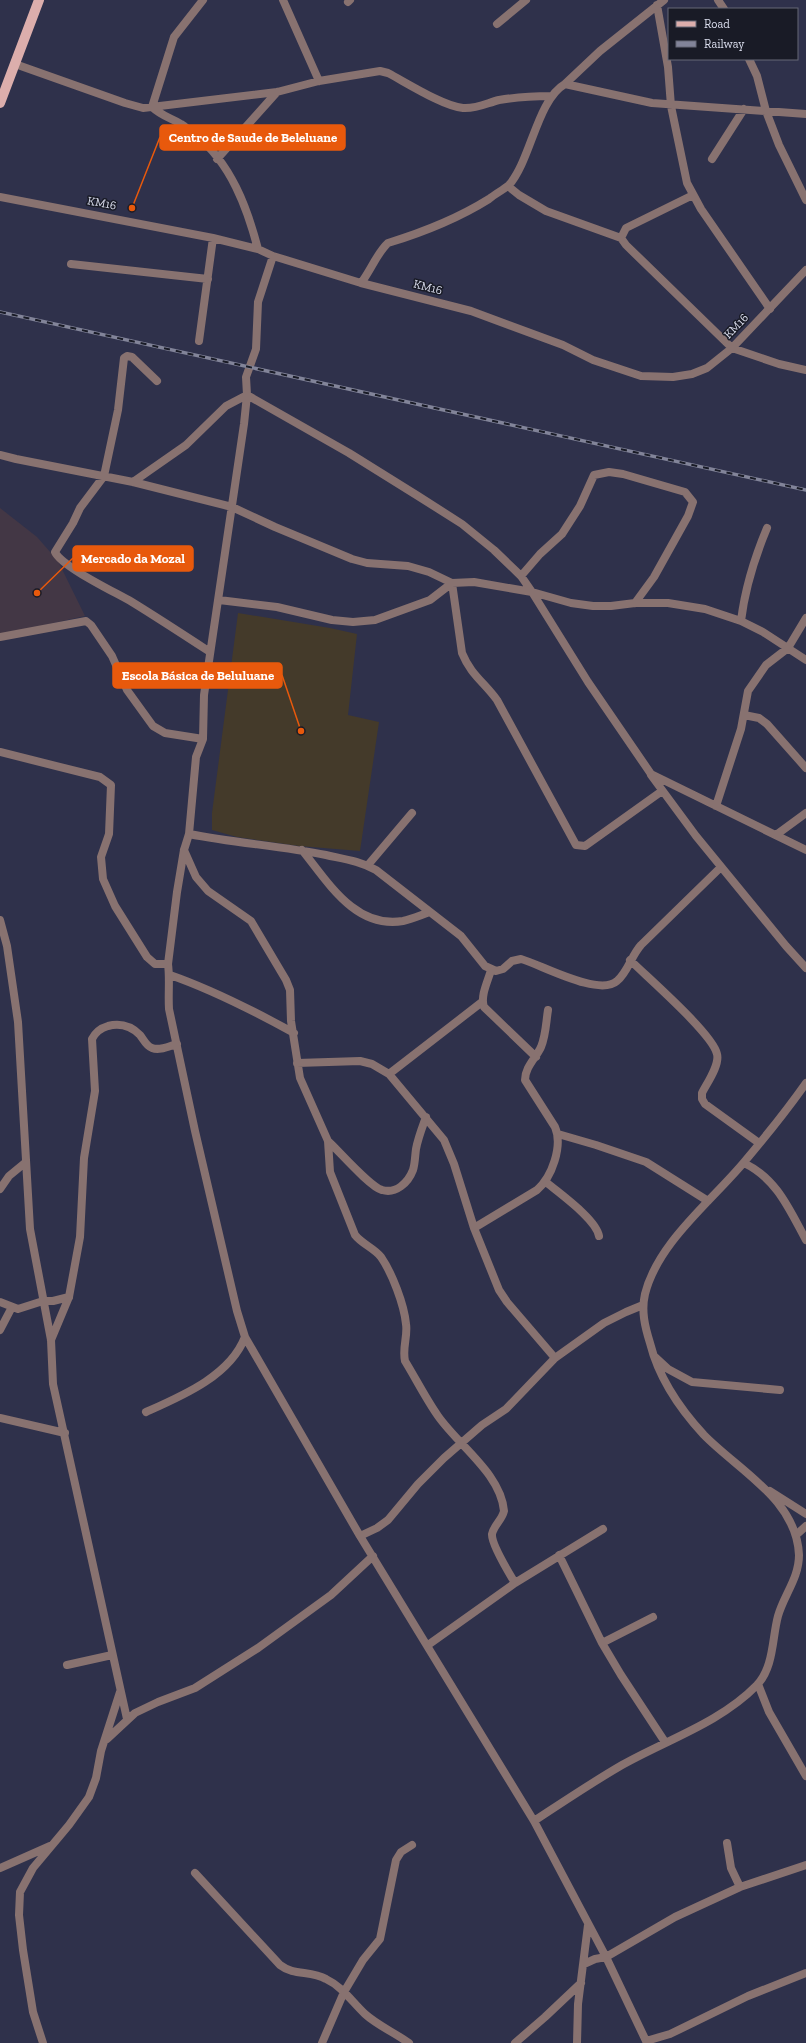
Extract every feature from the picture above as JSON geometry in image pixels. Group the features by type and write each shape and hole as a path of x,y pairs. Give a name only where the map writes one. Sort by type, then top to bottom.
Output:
{"main road":[{"path":"0,103 39,0"}],"street":[{"path":"152,107 174,37 203,0"},
{"path":"283,0 319,81"},
{"path":"497,24 526,0"},
{"path":"362,283 372,268 382,248 388,243 446,223 476,207 508,186 514,177 551,96 600,51 661,2"},
{"path":"661,2 671,106 683,167 692,195 770,309"},
{"path":"749,60 762,92 766,111 779,145 806,200"},
{"path":"15,64 135,107 152,107 277,92 319,81 380,71 388,73 446,103 462,108 481,107 497,101 521,96 551,96"},
{"path":"564,84 671,106 744,109 806,114"},
{"path":"217,158 277,92"},
{"path":"152,107 161,116 180,123 199,138 224,167 242,196 251,220 258,249"},
{"path":"712,159 744,109"},
{"path":"508,186 526,200 546,211 621,238 626,245 732,348 779,364 806,370"},
{"path":"621,238 626,228 692,195"},
{"name":"KM16","path":"0,197 213,238 258,249 273,256 362,283 471,311 563,345 593,360 641,376 673,377 692,374 707,368 732,348 806,270"},
{"path":"199,340 213,238"},
{"path":"273,256 259,293 256,349 246,378 247,395 219,600 204,695 203,739 196,757 189,834 184,850 177,892 168,964 170,975 168,995 196,1139 237,1311 245,1337 360,1536 428,1645 534,1821 606,1958 647,2042 670,2034 748,1996 806,1973"},
{"path":"71,264 208,279"},
{"path":"156,381 132,357 127,356 124,358 118,410 104,476 80,508 73,523 56,548 55,552 57,556 78,572 133,603 210,652"},
{"path":"133,482 186,445 226,406 247,395"},
{"path":"247,395 349,453 462,524 521,576 588,682 662,791 720,867 806,968"},
{"path":"0,455 16,460 133,482 232,506 275,528 352,559 367,564 408,566 429,572 452,583 474,582 532,592 593,606 611,606 636,603 688,606 741,621 806,660"},
{"path":"521,576 540,554 562,534 580,506 594,475 609,472 623,474 685,492 693,502 688,516 661,564 636,603"},
{"path":"741,621 744,594 752,565 767,528"},
{"path":"219,600 277,607 332,620 353,622 375,620 430,600 452,583"},
{"path":"452,583 462,653 466,663 474,676 497,700 576,845 585,846 662,791"},
{"path":"716,806 741,729 748,691 756,677 766,665 788,648 806,618"},
{"path":"0,637 86,621 91,625 112,656 127,690 153,726 165,733 203,739"},
{"path":"744,715 759,718 767,724 806,768"},
{"path":"0,752 100,777 111,785 109,834 101,857 102,879 112,901 147,957 155,964 168,964"},
{"path":"651,774 806,850"},
{"path":"368,865 412,813"},
{"path":"776,835 806,813"},
{"path":"189,834 232,842 302,850 368,865 461,936 485,966 491,970 496,971 503,969 512,961 521,959 594,985 609,985 616,982 623,975 630,960 641,945 720,867"},
{"path":"184,850 196,877 208,891 221,902 241,912 251,921 262,937 286,980 290,990 290,1014 294,1033 297,1063 304,1089 328,1141 369,1181 381,1190 393,1191 402,1186 409,1178 413,1169 416,1149 426,1117"},
{"path":"302,850 340,897 356,911 375,919 386,921 403,921 430,912"},
{"path":"0,920 7,946 18,1022 30,1229 51,1340 53,1384 127,1719"},
{"path":"630,960 685,1013 700,1029 716,1051 716,1061 702,1093 704,1104 759,1143"},
{"path":"389,1074 482,1002 491,970"},
{"path":"170,975 201,986 235,1001 294,1033"},
{"path":"482,1002 484,1007 536,1056"},
{"path":"474,1228 537,1190 546,1182 559,1143 558,1134 556,1126 525,1080 525,1072 536,1056 544,1040 548,1010"},
{"path":"51,1340 69,1297 80,1237 84,1158 96,1091 92,1039 95,1032 117,1023 132,1028 140,1035 147,1045 154,1049 177,1044"},
{"path":"297,1063 360,1061 372,1064 389,1074 444,1140 454,1164 474,1228 503,1296 555,1358"},
{"path":"534,1821 609,1773 665,1742 720,1715 758,1684 768,1669 779,1614 798,1568 799,1555 796,1535 788,1516 762,1487 731,1461 696,1425 666,1385 654,1357 644,1323 643,1306 649,1282 658,1264 682,1230 708,1200 744,1163 806,1083"},
{"path":"558,1134 646,1162 708,1200"},
{"path":"328,1141 330,1172 355,1235 381,1257 392,1278 407,1326 403,1354 405,1360 438,1416 461,1445 491,1475 504,1512 494,1529 492,1540 514,1583"},
{"path":"0,1189 9,1176 26,1162"},
{"path":"744,1163 756,1168 774,1185 782,1196 806,1240"},
{"path":"546,1182 584,1214 598,1231 599,1236"},
{"path":"0,1302 12,1307 23,1308 43,1300 54,1301 69,1297"},
{"path":"360,1536 377,1528 388,1520 418,1484 444,1458 461,1445 482,1425 506,1409 555,1358 604,1323 626,1312 643,1306"},
{"path":"0,1330 12,1307"},
{"path":"146,1412 209,1378 235,1356 245,1337"},
{"path":"654,1357 668,1369 692,1382 780,1390"},
{"path":"660,1372 668,1369"},
{"path":"0,1418 65,1433"},
{"path":"762,1487 802,1510 806,1514"},
{"path":"796,1535 806,1526"},
{"path":"428,1645 514,1583 603,1529"},
{"path":"559,1555 602,1643 665,1742"},
{"path":"104,1742 127,1719 149,1706 195,1688 258,1648 331,1595 373,1556"},
{"path":"602,1643 653,1617"},
{"path":"67,1665 112,1656"},
{"path":"758,1684 774,1722 806,1776"},
{"path":"42,2043 33,2012 23,1950 19,1904 23,1885 33,1868 89,1798 96,1778 98,1761 121,1690"},
{"path":"727,1843 731,1868 740,1887"},
{"path":"0,1868 52,1845"},
{"path":"322,2043 344,1992 363,1960 380,1939 396,1860 401,1852 412,1845"},
{"path":"584,1964 595,1959 606,1958 675,1918 740,1887 806,1865"},
{"path":"195,1873 280,1965 291,1972 307,1973 326,1978 344,1992 370,2018 409,2043"},
{"path":"577,2043 578,2004 588,1924"},
{"path":"515,2043 545,2018 581,1983"}],"shaded area":[{"path":"0,508 37,537 58,561 85,616 0,635"},
{"path":"238,613 330,628 357,634 348,715 379,722 360,851 299,846 237,837 212,830 212,813"}],"railway":[{"path":"0,312 806,490"}],"place":[{"name":"Centro de Saude de Beleluane","path":"132,208"},
{"name":"Mercado da Mozal","path":"37,593"},
{"name":"Escola Básica de Beluluane","path":"301,731"}]}
